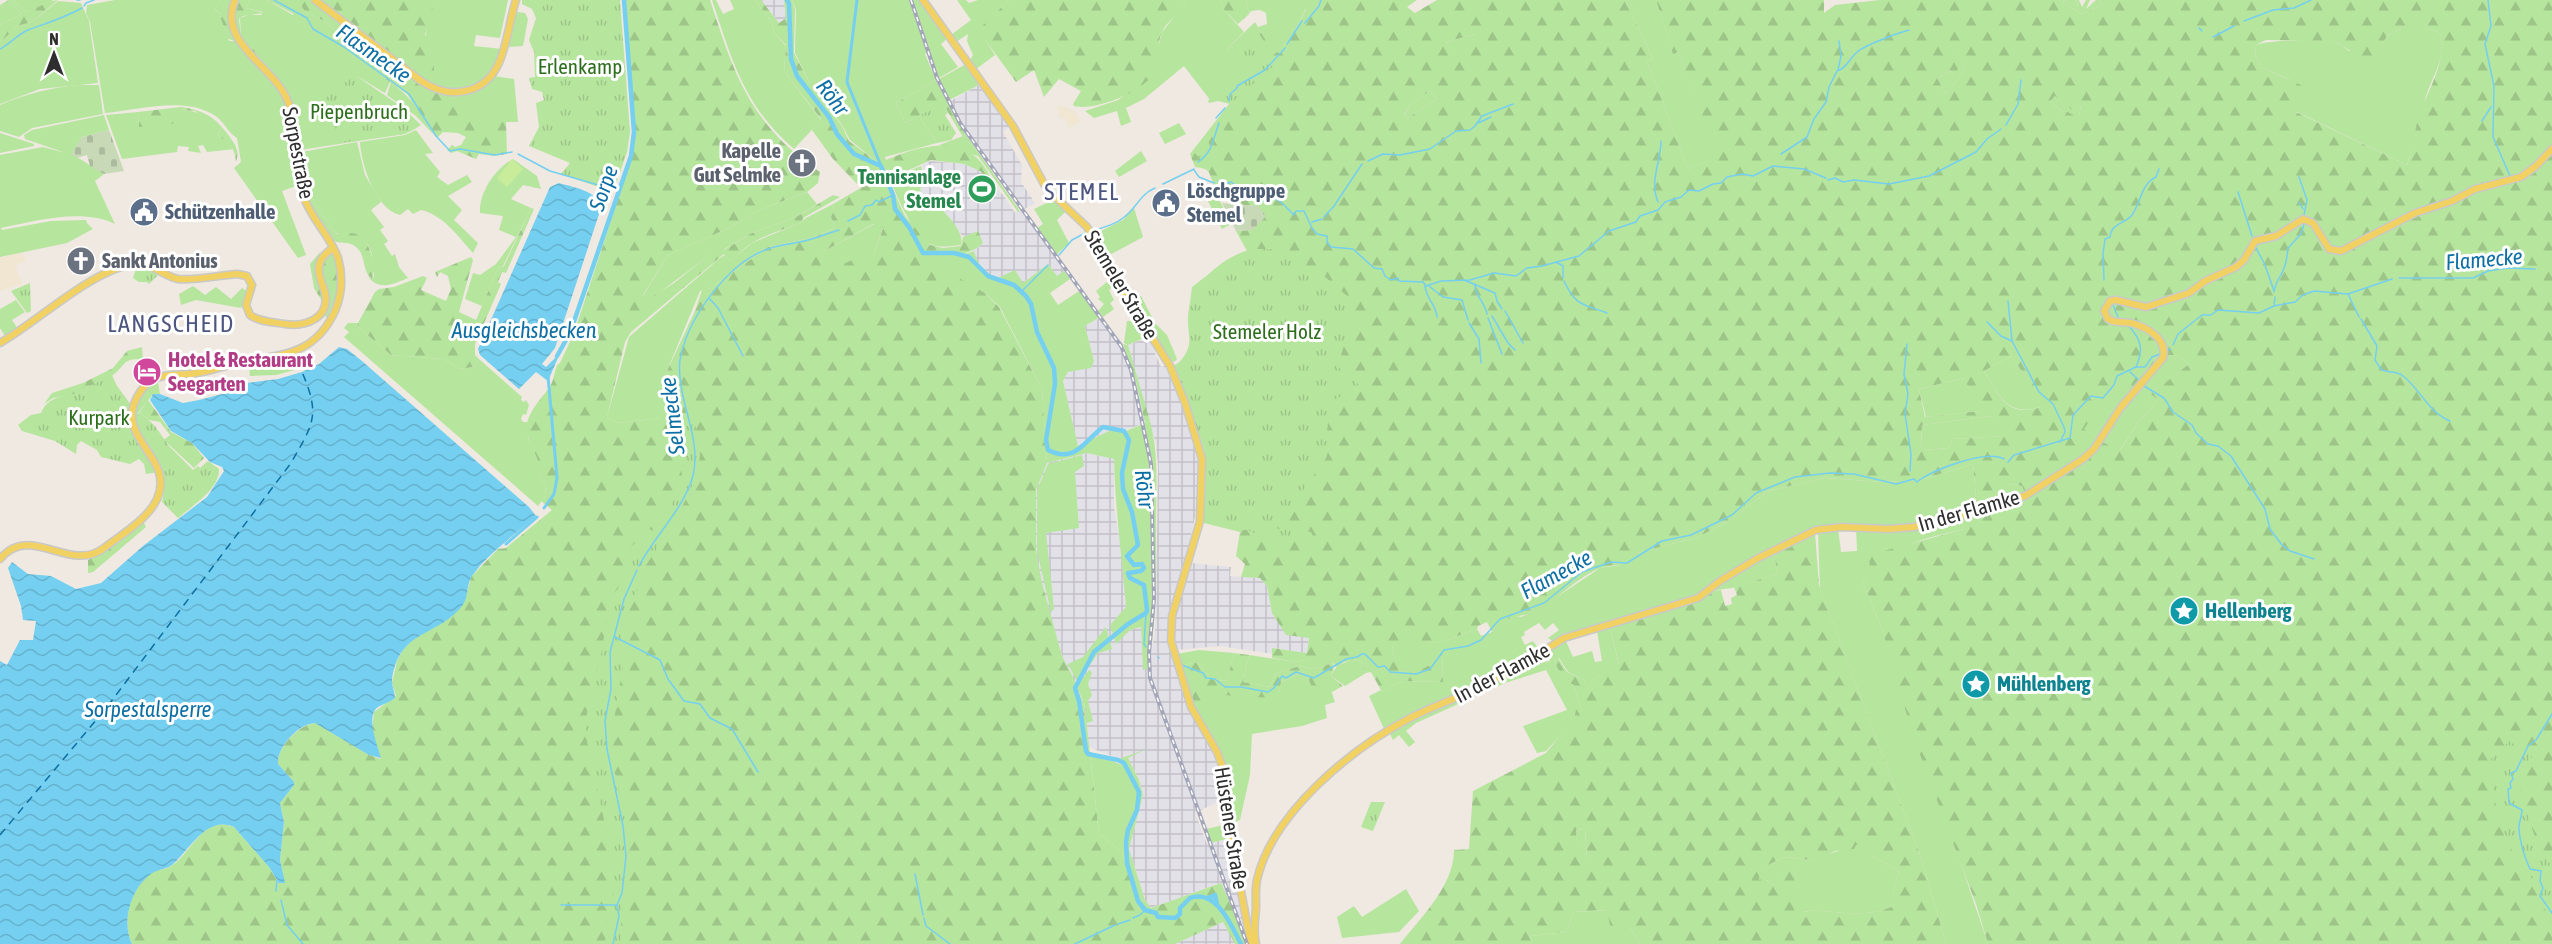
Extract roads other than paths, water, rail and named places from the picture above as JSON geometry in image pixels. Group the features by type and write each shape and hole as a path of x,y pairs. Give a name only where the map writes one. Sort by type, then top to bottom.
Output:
{"main road":[{"name":"Sorpestraße","path":"0,559 11,549 25,545 39,545 73,557 90,555 101,550 148,513 158,497 161,477 155,460 139,439 132,423 132,408 139,393 149,382 162,376 196,374 229,364 279,356 310,344 327,325 340,297 341,271 333,248 311,214 302,192 296,129 288,103 270,73 234,33 231,15 235,0"},
{"path":"315,0 414,76 440,90 452,93 469,91 479,86 492,75 499,65 516,0"},
{"name":"Stemeler Straße","path":"923,0 1013,126 1044,184 1087,227 1116,280 1170,366 1201,451 1201,510"},
{"name":"In der Flamke","path":"1256,944 1254,930 1257,879 1267,852 1282,827 1330,773 1401,724 1500,677 1528,659 1547,651 1564,638 1698,597 1720,580 1809,533 1841,526 1888,529 1914,527 1954,518 1991,504 2025,496 2088,454 2100,441 2121,407 2163,358 2164,347 2157,337 2131,323 2115,323 2108,320 2104,308 2110,301 2116,300 2146,307 2189,293 2205,281 2240,263 2255,241 2276,236 2303,219 2313,224 2329,249 2339,252 2409,216 2452,201 2475,189 2521,177 2536,166 2552,149"},
{"path":"0,343 93,281 118,268 139,263 177,279 237,274 247,276 252,285 246,305 249,315 260,320 303,325 317,318 324,308 325,295 319,266 325,254 333,248"},
{"name":"Hüstener Straße","path":"1201,510 1199,527 1172,616 1172,641 1191,707 1217,752 1225,774 1236,865 1251,944"}],"water":[{"name":"Ausgleichsbecken","path":"559,183 590,193 599,202 601,208 555,348 542,364 546,367 560,353 548,381 536,372 519,389 480,355 478,349 550,187"},
{"name":"Sorpestalsperre","path":"339,347 347,349 362,361 529,507 536,516 478,568 470,580 462,606 452,616 410,643 402,651 392,680 395,698 374,711 372,724 381,758 369,755 315,723 302,727 285,744 278,764 294,782 294,785 280,803 284,822 280,860 285,883 279,883 269,867 234,827 215,826 199,836 172,865 151,874 138,888 133,896 128,916 132,944 0,944 0,661 7,665 20,640 33,640 36,621 23,620 21,606 8,568 12,562 28,574 51,576 76,589 101,583 143,546 207,497 224,471 222,467 210,462 192,443 171,431 150,400 153,394 160,394 183,403 199,400 226,393 239,384 278,379 302,372 319,364"}],"waterway":[{"name":"Flasmecke","path":"84,6 94,0"},
{"name":"Flasmecke","path":"274,0 307,18 313,29 344,47 409,94 436,136 450,151 460,149 495,155 512,152"},
{"name":"Sorpe","path":"557,356 570,333 631,156 634,132 624,0"},
{"name":"Röhr","path":"787,0 791,59 797,76 829,117 837,134 854,154 881,166 893,195 895,209 909,227 923,253 954,253 969,257 988,276 1014,285 1031,304 1037,332 1054,368 1055,384 1046,440 1048,450 1058,454 1073,453 1103,427 1124,431 1129,440 1122,473 1123,489 1132,512 1138,545 1127,556 1134,565 1142,564 1144,568 1141,571 1128,573 1130,578 1144,585 1147,610 1094,652 1075,688 1086,751 1088,754 1124,763 1139,792 1137,810 1128,830 1127,863 1138,901 1145,910 1156,913 1158,917 1175,918 1180,914 1180,908 1190,898 1208,899 1222,910 1241,944"},
{"path":"857,0 847,82 881,166"},
{"path":"1305,23 1321,0"},
{"path":"2244,21 2273,10 2294,8 2311,0"},
{"path":"2488,0 2491,26 2485,44 2494,86 2493,137 2510,176"},
{"name":"Flasmecke","path":"0,49 24,32 82,8"},
{"path":"1287,44 1302,21"},
{"path":"2213,37 2234,26"},
{"path":"2199,28 2202,31"},
{"path":"1781,154 1807,137 1814,119 1826,102 1829,87 1837,71 1843,68 1861,49 1909,30"},
{"path":"1838,70 1841,56 1839,41"},
{"path":"1229,101 1230,94 1237,86 1265,70 1285,48"},
{"path":"2006,125 2018,104 2021,80"},
{"path":"1368,161 1383,154 1400,155 1430,149 1456,131 1470,130 1482,116 1513,104"},
{"path":"2482,121 2491,107"},
{"path":"1216,118 1225,108"},
{"path":"1478,123 1491,117"},
{"path":"1198,162 1210,149 1219,123"},
{"path":"1828,180 1835,178 1843,182 1854,180 1889,184 1929,176 1976,152 1987,139 2001,129"},
{"path":"1658,202 1655,179 1661,141"},
{"name":"Flasmecke","path":"518,154 550,171 619,191"},
{"path":"1324,217 1362,164"},
{"path":"1218,181 1223,185 1231,182 1256,200 1280,201 1294,215 1296,211 1304,211 1312,228 1317,234 1327,236 1327,242 1331,247 1353,249 1374,268 1382,269 1385,276 1391,280 1398,278 1399,281 1423,282 1426,286 1441,281 1470,280 1494,273 1516,276 1527,268 1579,256 1609,231 1636,222 1640,216 1658,210 1665,202 1681,197 1689,190 1699,191 1721,183 1727,177 1742,174 1753,176 1773,166 1804,169 1826,178"},
{"path":"1163,184 1194,169"},
{"path":"2104,280 2105,239 2110,237 2116,226 2132,215 2144,189 2156,177 2159,169"},
{"path":"1194,170 1199,177 1214,183"},
{"path":"2299,177 2307,200 2304,215"},
{"path":"1091,231 1120,220 1155,188"},
{"path":"2238,192 2252,236"},
{"name":"Selmecke","path":"848,221 860,215 865,206 893,195"},
{"path":"2299,202 2303,209"},
{"path":"1312,222 1322,219"},
{"path":"2274,292 2285,265 2288,248 2301,234 2304,224"},
{"name":"Selmecke","path":"639,566 683,500 693,476 694,443 682,391 680,363 686,339 702,307 726,278 739,265 753,256 773,247 839,230"},
{"path":"1059,255 1072,240 1087,232"},
{"path":"2255,246 2265,265 2274,291"},
{"path":"1556,262 1563,266 1563,278"},
{"path":"1022,291 1048,265"},
{"name":"Flamecke","path":"2399,278 2473,278 2488,271 2507,268 2535,269"},
{"name":"Flamecke","path":"2173,345 2178,334 2202,315 2211,315 2218,310 2259,313 2274,306 2295,302 2303,295 2314,291 2348,294 2392,279"},
{"path":"1464,280 1495,293 1502,309"},
{"path":"1564,281 1573,296 1581,303 1607,313"},
{"path":"1475,284 1476,292 1487,314"},
{"path":"1425,286 1437,317"},
{"path":"1429,286 1443,297 1462,300 1468,320"},
{"path":"2348,294 2359,317"},
{"path":"2274,305 2275,297"},
{"path":"709,298 718,308 743,356"},
{"path":"2008,301 2012,341 2039,392 2053,404 2064,427 2065,432 2060,442"},
{"path":"2113,305 2118,317"},
{"path":"1505,311 1523,343"},
{"path":"1492,316 1508,343 1515,350"},
{"path":"1488,318 1502,354"},
{"path":"2361,319 2377,346 2375,360 2381,369 2403,376 2415,387 2430,407 2450,421"},
{"path":"1987,322 2001,336 2012,341"},
{"path":"1469,323 1479,339 1481,363"},
{"path":"2129,326 2140,345 2136,367"},
{"path":"1907,344 1904,374 1908,394 1905,414 1911,454 1910,471"},
{"name":"Flamecke","path":"2008,462 2014,455 2070,438 2073,415 2091,396 2103,398 2114,385 2117,376 2136,367 2145,367 2152,357 2160,354"},
{"path":"2130,372 2140,381"},
{"path":"544,508 554,494 557,478 548,376"},
{"path":"2144,386 2164,398 2173,412 2192,425 2196,433 2208,444 2218,446 2231,456 2265,509 2270,529 2282,545 2290,551 2314,559"},
{"name":"Flamecke","path":"1182,665 1203,673 1206,678 1215,679 1225,687 1241,687 1268,692 1274,688 1282,676 1286,678 1296,672 1314,678 1346,659 1362,654 1365,654 1378,667 1385,666 1390,672 1416,674 1430,669 1444,650 1468,646 1481,640 1500,619 1544,603 1582,572 1611,562 1627,563 1662,541 1691,535 1732,515 1756,493 1795,477 1830,473 1854,474 1896,484 1914,479 1917,482 1959,462 1985,457 2004,459"},
{"path":"506,544 537,517"},
{"name":"Selmecke","path":"613,944 619,916 617,905 622,893 626,856 623,826 607,749 605,721 611,689 610,652 624,599 637,570"},
{"name":"Flamecke","path":"1146,613 1144,644 1146,647"},
{"path":"615,637 660,660 668,679 684,701 700,704 710,718 732,729 758,772"},
{"path":"2552,714 2536,740 2528,746 2516,771 2511,773 2513,779 2510,783 2511,788 2508,789 2509,803 2522,810 2519,830 2526,860 2530,869 2541,871 2540,881 2543,888 2540,896 2552,913"},
{"path":"915,874 923,915"},
{"path":"276,891 277,880"},
{"path":"1208,898 1215,895 1217,905"},
{"path":"281,900 287,925 303,944"},
{"path":"561,905 617,905"},
{"name":"Röhr","path":"1141,914 1145,910"},
{"path":"1133,918 1140,915"},
{"path":"924,918 926,926 950,944"},
{"path":"1118,924 1130,920"},
{"path":"1075,944 1115,925"}],"railway":[{"path":"911,0 937,78 960,123 1121,346 1131,370 1151,464 1154,599 1149,653 1150,678 1247,944"}],"place":[{"name":"Kapelle Gut Selmke","path":"802,163"},
{"name":"Tennisanlage Stemel","path":"982,189"},
{"name":"Löschgruppe Stemel","path":"1166,203"},
{"name":"Schützenhalle","path":"144,212"},
{"name":"Sankt Antonius","path":"81,261"},
{"name":"Hotel & Restaurant Seegarten","path":"147,372"},
{"name":"Hellenberg","path":"2184,611"},
{"name":"Mühlenberg","path":"1976,684"}],"district":[{"name":"STEMEL","path":"1082,192"},
{"name":"LANGSCHEID","path":"171,324"}],"park label":[{"name":"Erlenkamp","path":"580,67"},
{"name":"Piepenbruch","path":"359,112"},
{"name":"Stemeler Holz","path":"1267,332"},
{"name":"Kurpark","path":"99,418"}]}
